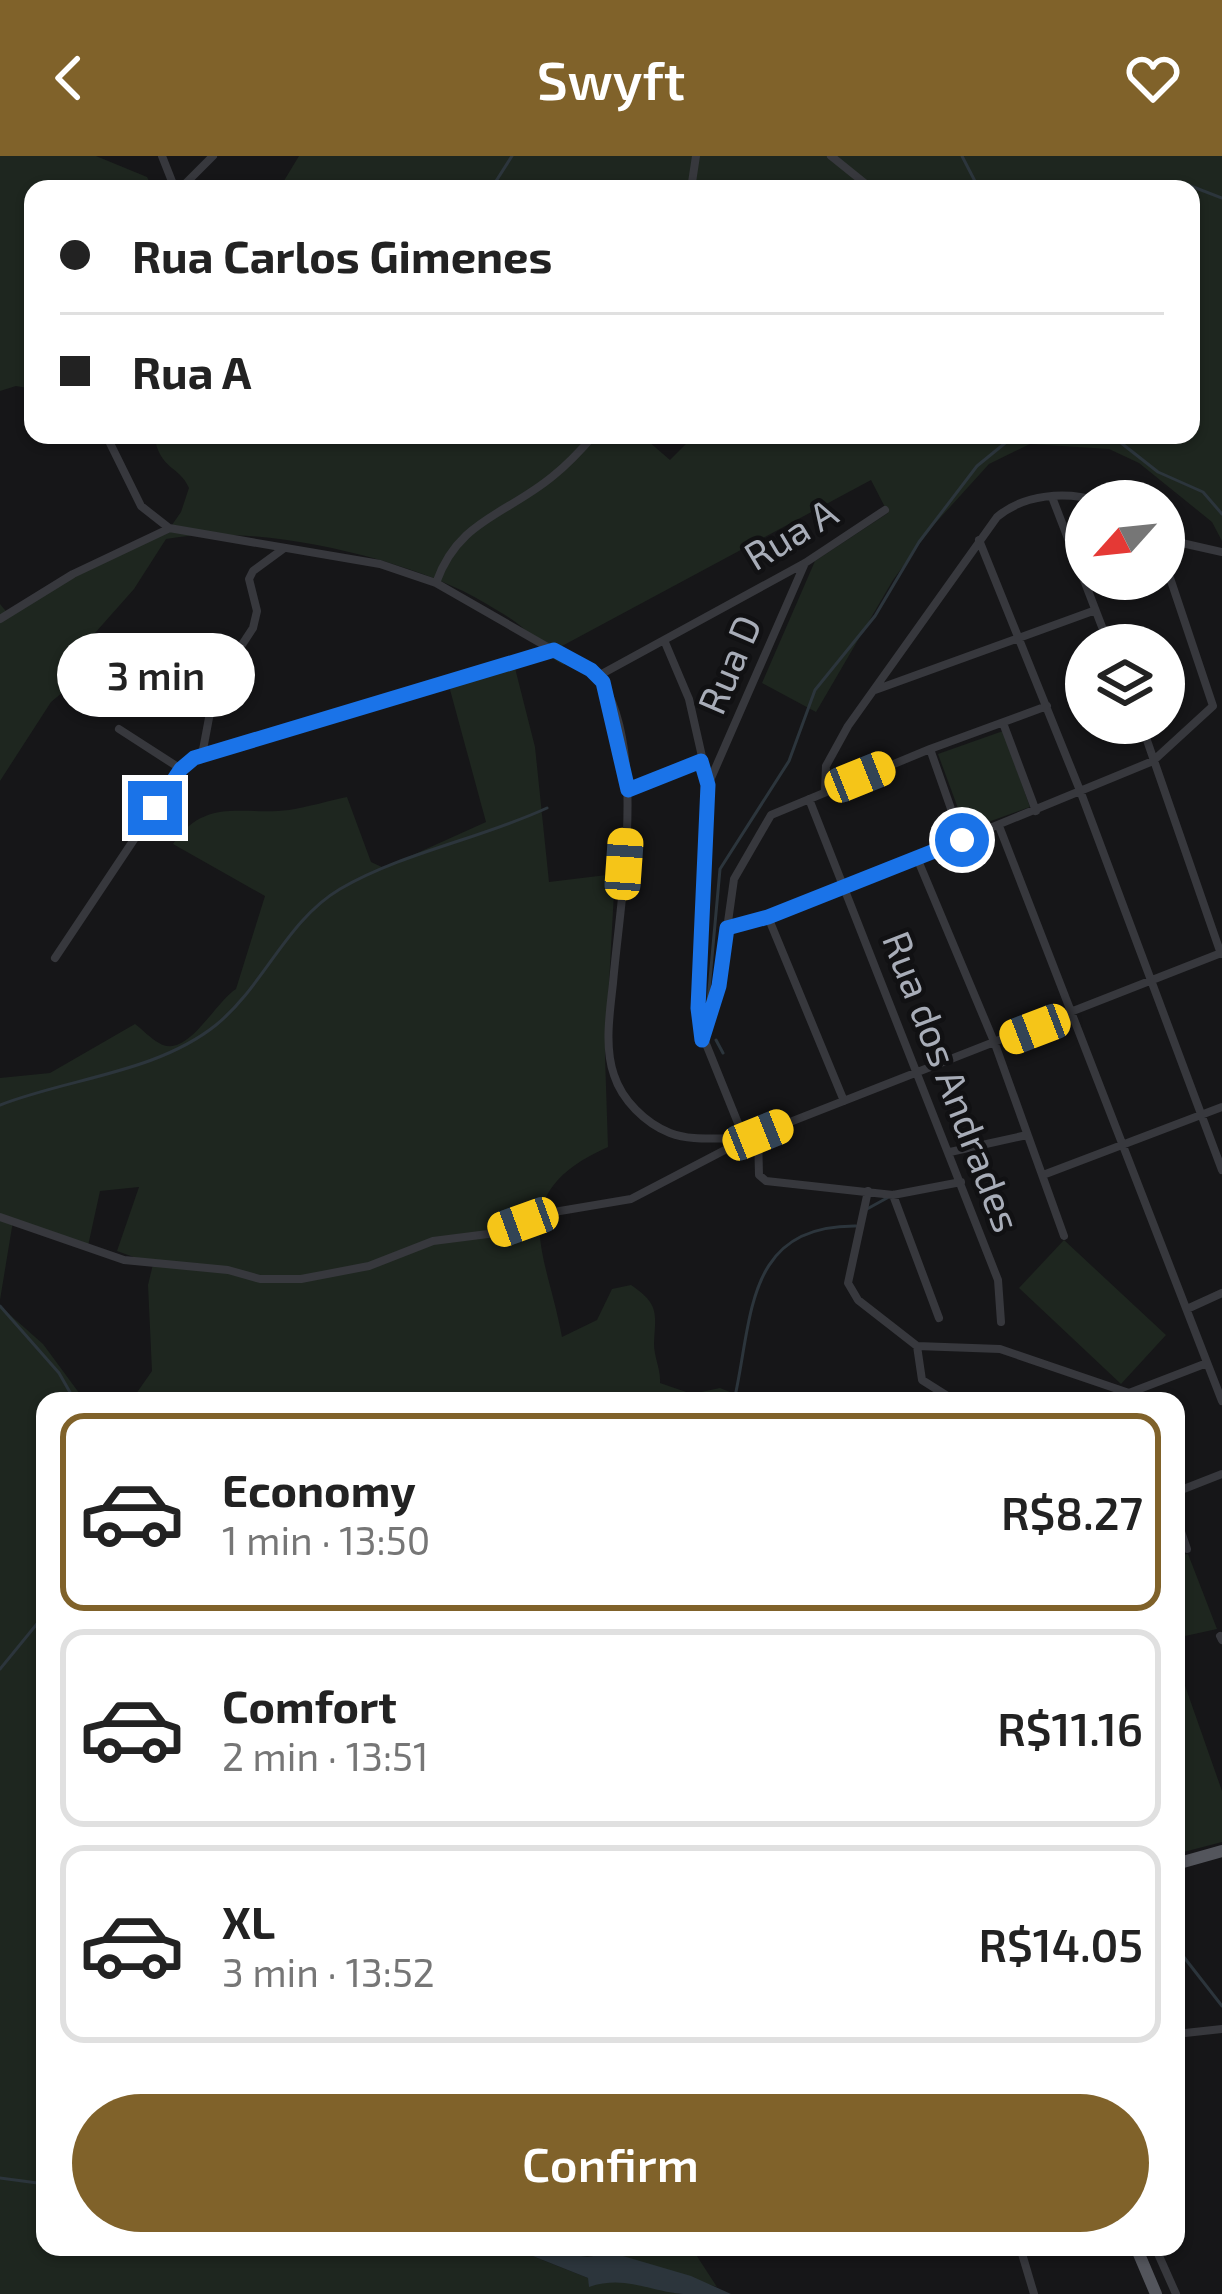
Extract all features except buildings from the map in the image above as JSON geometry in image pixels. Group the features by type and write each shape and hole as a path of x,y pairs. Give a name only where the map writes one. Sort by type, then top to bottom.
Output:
{"main road":[{"path":"1185,1861 1222,1850"},
{"path":"1140,2256 1156,2294"}],"street":[{"path":"187,180 213,156"},
{"path":"831,156 861,180"},
{"path":"110,444 141,506 170,528 380,564 436,583 598,676 611,703 628,790 610,1011 614,1076 634,1108 663,1130 694,1139 744,1140"},
{"path":"436,583 446,555 464,534 553,477 585,444"},
{"path":"825,791 828,762 980,540 1008,507 1065,496"},
{"path":"1052,497 1099,624"},
{"name":"Rua A","path":"598,676 805,563 885,510"},
{"path":"0,619 73,574 170,528"},
{"path":"980,540 1222,1170"},
{"path":"1185,544 1222,552"},
{"path":"202,755 215,686 254,628 256,611 249,579 283,549"},
{"name":"Rua D","path":"744,1140 702,1040 698,1008 708,785 805,563"},
{"path":"727,928 844,888 1154,761 1213,706 1177,600"},
{"path":"875,690 1093,610"},
{"path":"664,640 689,699 708,785"},
{"path":"55,958 181,769 202,755 554,650"},
{"path":"702,1040 719,986 734,879 765,822 825,791 1047,706"},
{"path":"1003,723 1036,811"},
{"path":"119,729 181,769"},
{"path":"0,1217 124,1260 228,1270 260,1279 301,1279 369,1266 433,1241 496,1232 554,1212 614,1205 744,1140 1221,954 1149,744"},
{"path":"930,748 962,840"},
{"path":"628,790 701,761"},
{"name":"Rua dos Andrades","path":"809,799 998,1280 1001,1322"},
{"path":"999,826 1222,1402"},
{"path":"917,858 995,1044 1064,1236"},
{"path":"768,917 844,1100"},
{"path":"1043,1175 1222,1107"},
{"path":"758,1135 761,1179 893,1196 962,1182"},
{"path":"950,1152 1027,1136"},
{"path":"868,1191 848,1277 850,1289 899,1336 917,1346 1000,1348 1118,1392"},
{"path":"893,1196 939,1318"},
{"path":"1187,1309 1222,1294"},
{"path":"917,1346 922,1380 942,1392"},
{"path":"1142,1392 1208,1363"},
{"path":"1185,1488 1222,1474"},
{"path":"1185,1543 1187,1549"},
{"path":"1185,2033 1222,2029"},
{"path":"1023,2256 1034,2294"},
{"path":"1159,2256 1175,2294"}],"shaded area":[{"path":"0,156 96,156 147,177 24,180 24,387 0,391"},
{"path":"299,156 1222,156 1222,541 1212,522 1185,500 1185,480 1160,480 1139,463 1109,449 1030,444 1200,444 1200,180 284,180"},
{"path":"156,444 651,444 670,460 686,444 1030,444 989,464 931,528 893,580 816,712 762,683 815,561 888,513 871,480 562,646 564,665 524,629 485,603 374,558 242,536 166,539 134,589 95,633 69,687 51,702 0,781 0,604 9,615 61,583 167,532 189,488 165,462"},
{"path":"515,668 535,747 549,882 615,874 605,1056 608,1147 575,1165 554,1184 543,1205 540,1227 562,1337 597,1320 612,1289 631,1285 654,1311 660,1383 686,1392 137,1392 152,1371 148,1285 153,1264 117,1251 139,1187 100,1191 88,1246 13,1221 0,1300 0,1078 50,1073 135,1024 159,1043 180,1044 236,989 265,896 173,844 199,819 226,811 289,810 347,797 371,862 384,868 486,822 449,686"},
{"path":"1003,731 1030,807 966,830 938,754"},
{"path":"1064,1240 1166,1335 1121,1384 1019,1288"},
{"path":"0,1306 43,1344 78,1392 36,1392 36,2256 533,2256 588,2278 640,2281 679,2294 0,2294"},
{"path":"1185,1554 1217,1629 1185,1636"},
{"path":"1185,1686 1222,1791 1222,1842 1185,1852"},
{"path":"533,2256 623,2256 691,2276 731,2294 683,2294 625,2283 589,2287 588,2278"},
{"path":"621,2256 697,2256 717,2287"}],"waterway":[{"path":"497,180 512,156"},
{"path":"962,156 974,180"},
{"path":"1200,190 1222,198"},
{"path":"707,1012 720,869 789,761 815,690 875,616 919,542 977,466 1004,444"},
{"path":"1122,444 1158,472 1203,492 1222,514"},
{"path":"0,1105 139,1064 192,1041 233,1009 305,918 340,889 390,865 547,808"},
{"path":"716,1040 723,1053"},
{"path":"867,1209 887,1198"},
{"path":"736,1392 751,1309 773,1259 792,1241 819,1230 856,1226"},
{"path":"0,1306 70,1392"},
{"path":"0,1669 36,1625"},
{"path":"1185,1959 1222,2006"},
{"path":"0,2178 36,2183"}],"route":[{"path":"155,808 194,758 554,650 603,682 626,765 628,790 701,761 708,785 698,1008 702,1040 719,986 727,928 768,917 962,840"}]}
